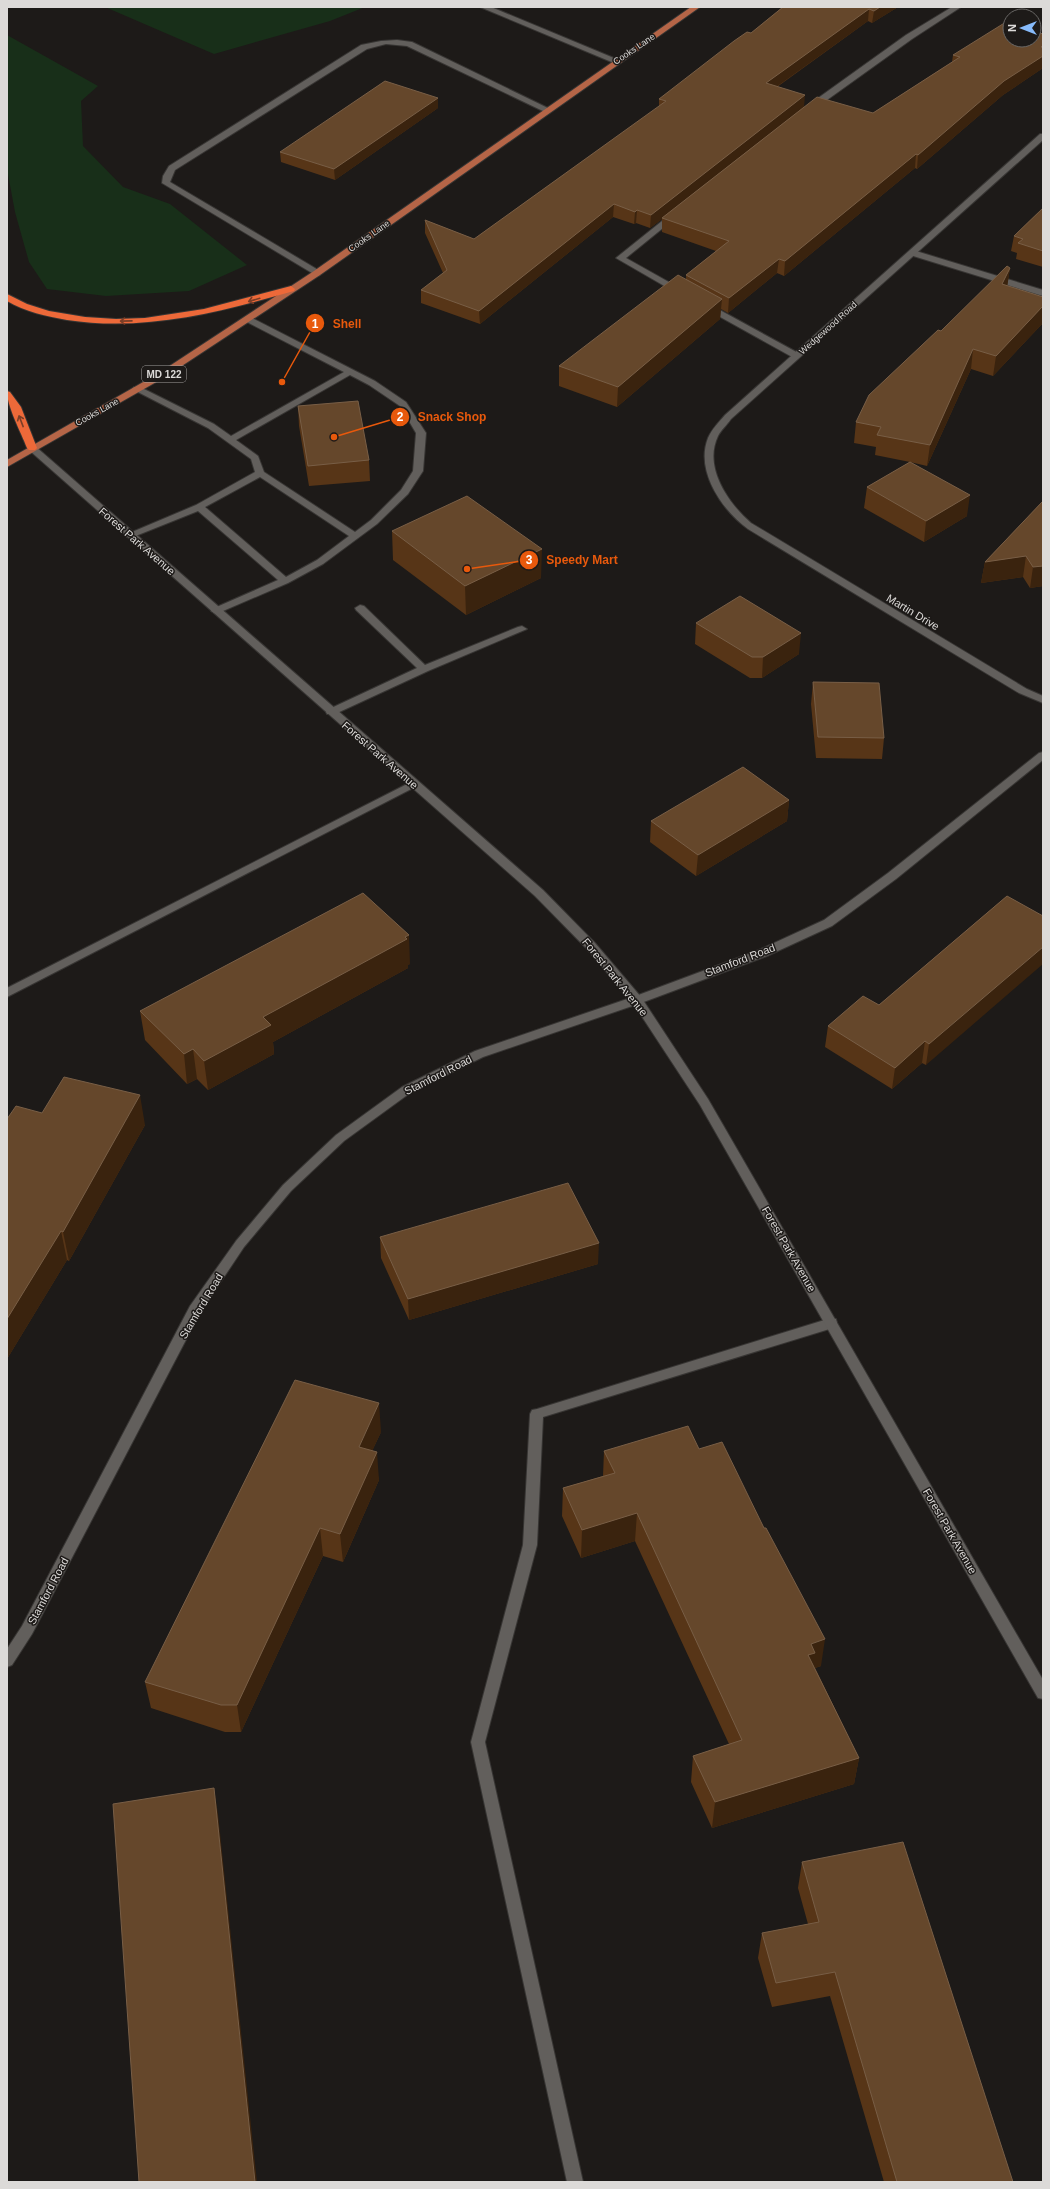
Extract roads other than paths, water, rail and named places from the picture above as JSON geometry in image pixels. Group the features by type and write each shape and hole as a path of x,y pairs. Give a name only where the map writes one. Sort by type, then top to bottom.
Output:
{"highway":[{"path":"7,297 43,312 81,321 125,321 172,319 224,308 291,289"},
{"path":"7,394 16,407 32,448"}],"main road":[{"name":"Cooks Lane","path":"32,448 137,389 248,319 353,248 616,61 696,7"},
{"name":"MD 122","path":"7,453 32,448"},
{"name":"MD 122","path":"7,464 32,448"}],"street":[{"path":"484,7 616,61"},
{"path":"805,112 842,84 957,7"},
{"path":"317,273 166,183 167,176 172,168 364,47 382,41 395,40 409,44 548,110"},
{"name":"Wedgewood Road","path":"773,541 745,522 727,502 714,480 710,459 712,440 728,417 1043,136"},
{"path":"681,209 620,258 688,296"},
{"path":"913,253 1043,293"},
{"path":"701,303 797,356"},
{"path":"216,611 285,581 320,562 374,522 406,492 418,471 421,433 404,404 372,383 248,319"},
{"path":"230,440 350,372"},
{"path":"137,389 211,426 255,458 260,473 355,536"},
{"name":"Forest Park Avenue","path":"32,448 539,893 591,946 637,1000 704,1102 1043,1693"},
{"path":"130,535 199,506 260,473"},
{"path":"199,506 285,581"},
{"name":"Martin Drive","path":"773,541 1023,691 1043,700"},
{"path":"360,608 424,669"},
{"path":"331,712 424,669 522,629"},
{"name":"Stamford Road","path":"7,1661 27,1630 196,1310 240,1244 287,1188 340,1138 406,1090 479,1054 637,1000 763,953 828,923 892,876 1043,755"},
{"path":"7,993 413,784"},
{"path":"574,2182 478,1742 530,1545 536,1414 831,1324"}],"place":[{"name":"Shell","path":"282,382"},
{"name":"Snack Shop","path":"334,437"},
{"name":"Speedy Mart","path":"467,569"}]}
